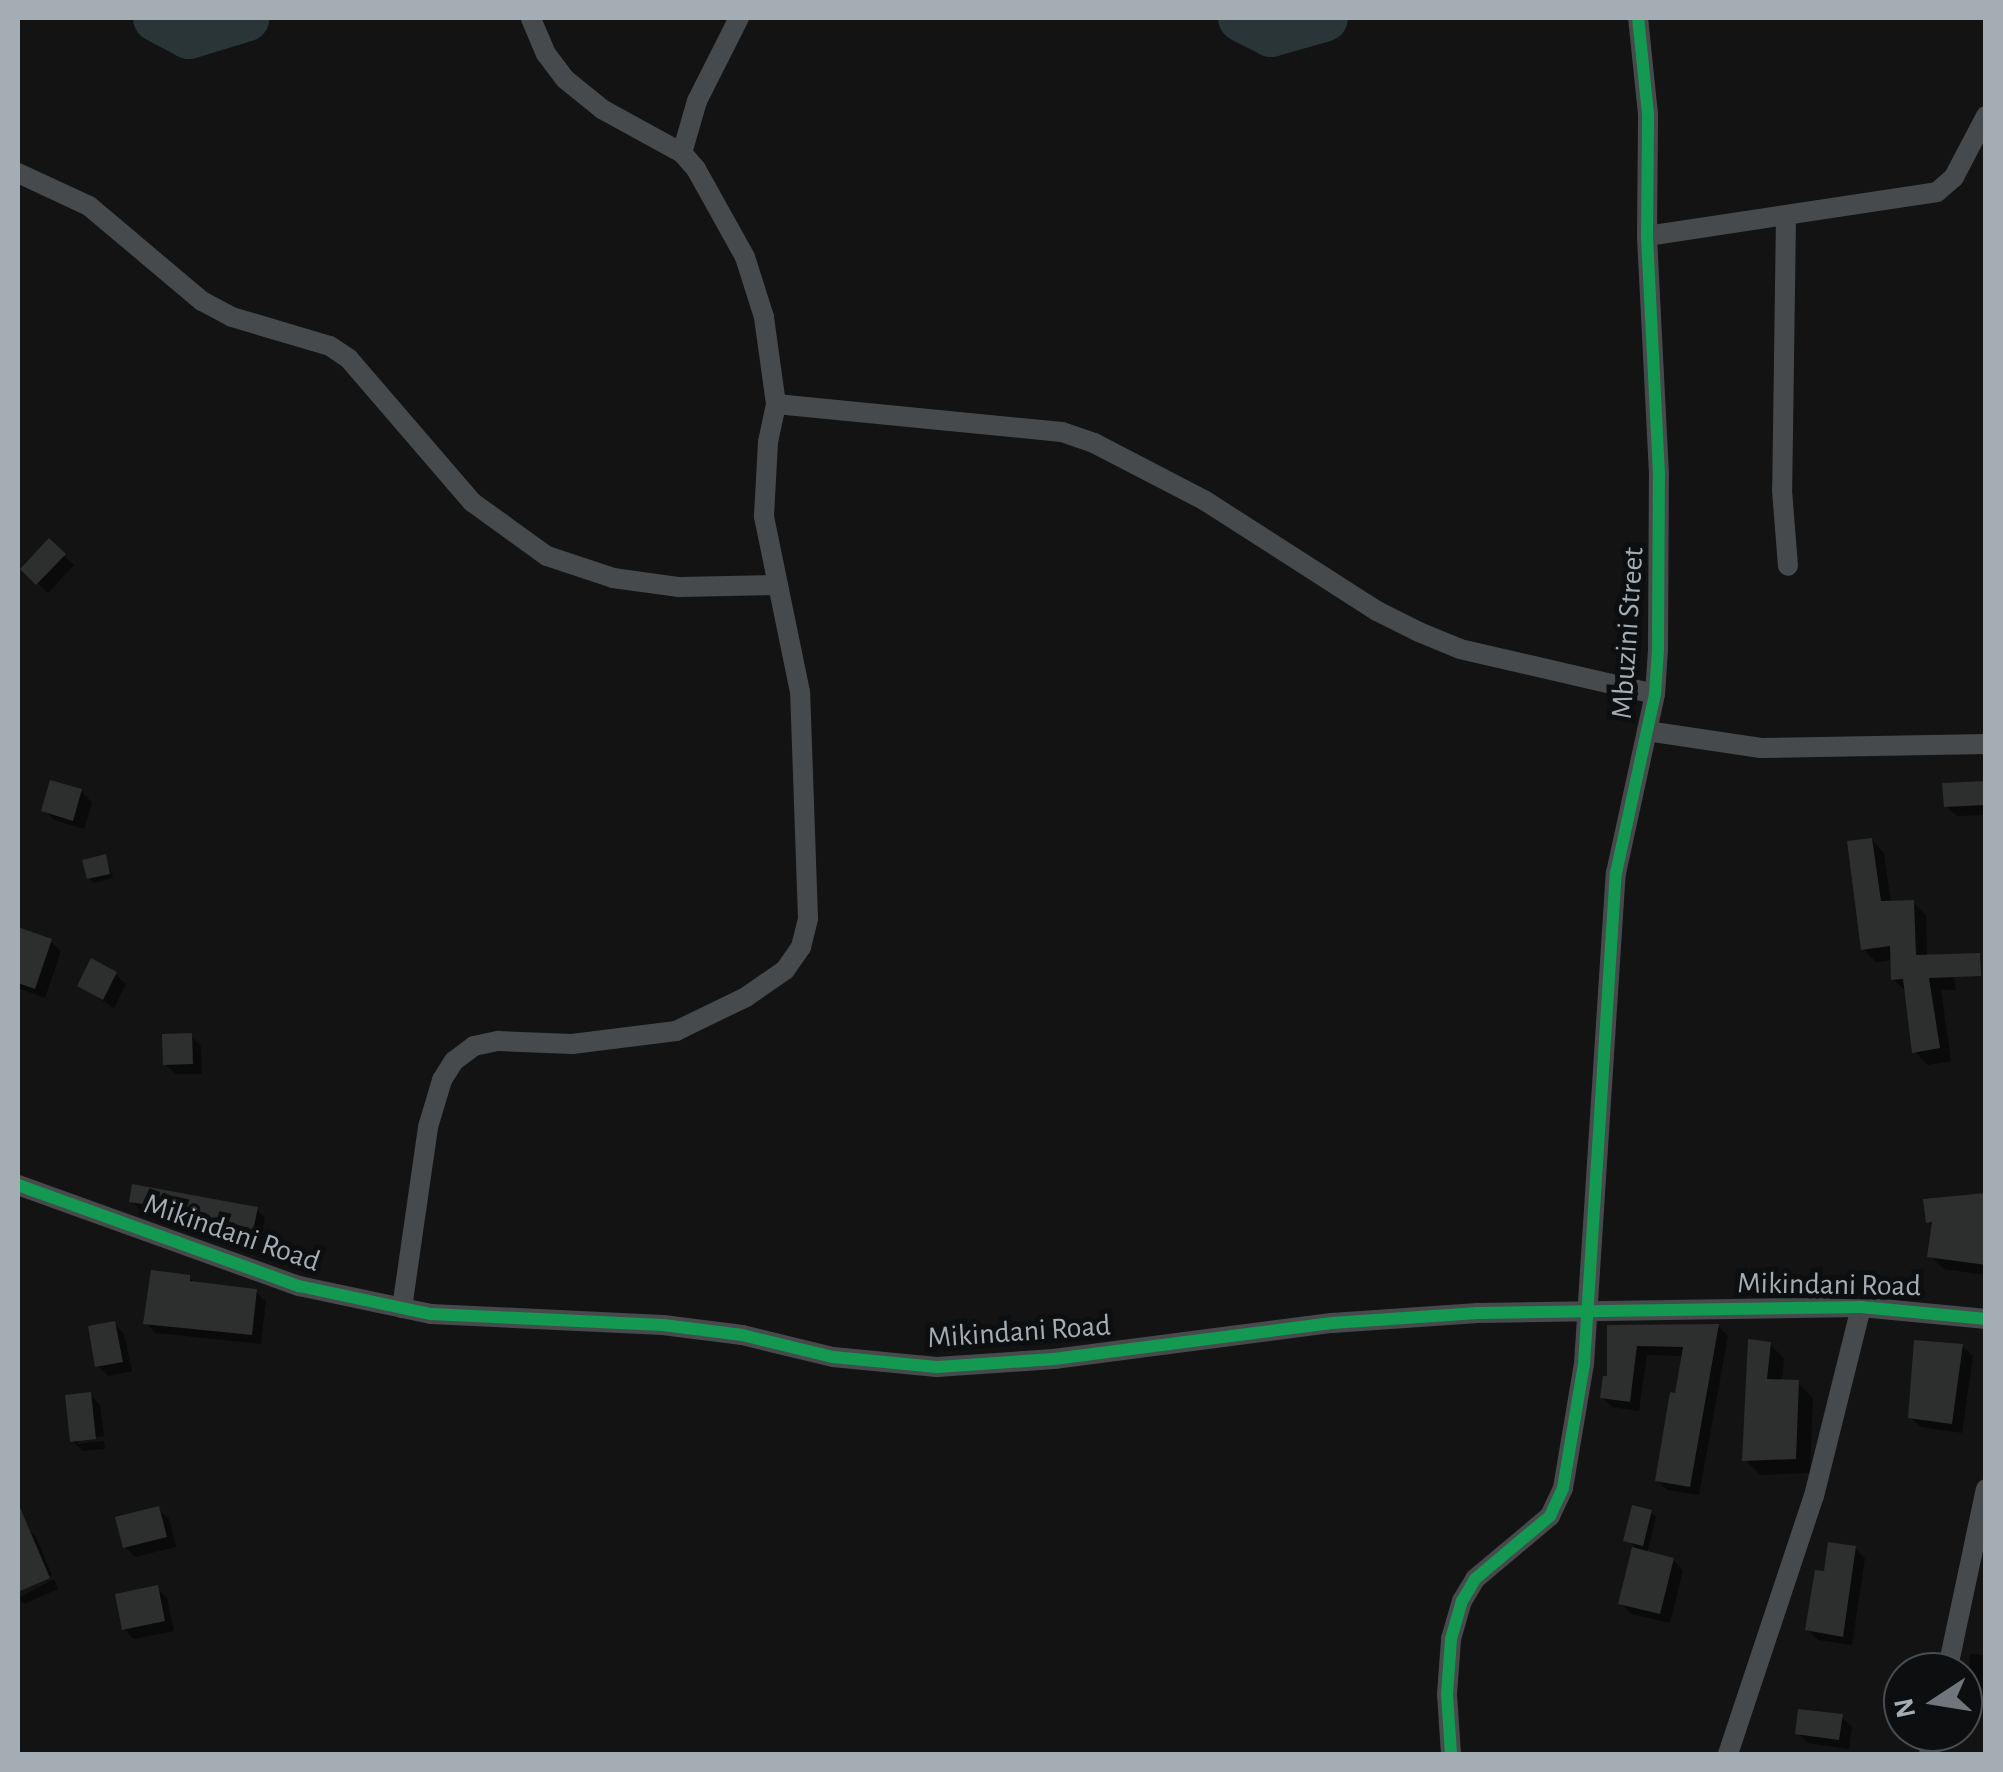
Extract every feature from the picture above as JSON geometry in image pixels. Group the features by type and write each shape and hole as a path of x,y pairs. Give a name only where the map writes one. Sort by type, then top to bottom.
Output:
{"street":[{"path":"402,1308 428,1127 442,1080 454,1061 474,1046 498,1041 572,1044 676,1030 746,997 784,970 802,947 809,885 800,692 764,516 776,404 764,317 745,257 696,169 682,153 602,109 565,79 546,54 531,18"},
{"path":"682,153 697,101 738,18"},
{"name":"Mbuzini Street","path":"1451,1754 1447,1694 1452,1639 1462,1601 1475,1579 1550,1516 1562,1488 1589,1308 1616,873 1654,694 1660,554 1647,236 1648,114 1638,18"},
{"path":"1647,236 1937,192 1954,177 1986,116"},
{"path":"18,173 89,206 202,302 232,317 330,346 348,359 472,502 547,556 613,578 678,587 778,586"},
{"path":"1786,216 1782,455 1788,566"},
{"path":"776,404 1062,432 1094,443 1204,500 1345,591 1419,632 1460,649 1654,694"},
{"path":"1648,730 1761,748 1986,744"},
{"name":"Mikindani Road","path":"18,1186 299,1286 431,1314 663,1324 742,1335 833,1357 937,1367 1054,1359 1332,1323 1589,1308 1861,1307 1986,1319"},
{"path":"1728,1754 1809,1514 1839,1409 1861,1307"},
{"path":"1951,1652 1986,1489"}],"building":[{"path":"49,538 66,554 36,585 20,569"},
{"path":"50,780 82,789 73,821 41,811"},
{"path":"1986,781 1986,805 1944,807 1942,783"},
{"path":"1872,838 1881,901 1914,900 1916,955 1980,953 1981,976 1929,978 1940,1048 1912,1053 1903,979 1891,980 1890,946 1861,950 1847,841"},
{"path":"106,854 110,874 87,879 82,860"},
{"path":"18,927 52,939 35,989 18,983"},
{"path":"91,958 117,972 103,1000 77,986"},
{"path":"192,1033 193,1064 163,1065 162,1034"},
{"path":"132,1184 258,1207 253,1231 195,1218 196,1212 129,1202"},
{"path":"1986,1193 1986,1265 1927,1257 1932,1222 1926,1223 1923,1199"},
{"path":"151,1270 190,1275 190,1281 257,1289 252,1335 143,1324"},
{"path":"115,1321 123,1362 95,1367 88,1326"},
{"path":"1719,1324 1690,1487 1655,1481 1670,1392 1675,1393 1683,1347 1637,1346 1630,1402 1600,1398 1603,1376 1607,1376 1607,1325"},
{"path":"1748,1339 1771,1342 1767,1379 1799,1380 1796,1459 1742,1461"},
{"path":"1914,1340 1963,1344 1952,1424 1908,1418"},
{"path":"91,1392 96,1439 70,1442 65,1395"},
{"path":"18,1503 50,1578 18,1592"},
{"path":"1632,1505 1652,1510 1643,1546 1623,1541"},
{"path":"159,1506 167,1537 123,1548 115,1517"},
{"path":"1828,1542 1856,1546 1843,1637 1805,1630 1815,1570 1824,1571"},
{"path":"1632,1547 1674,1558 1660,1614 1618,1604"},
{"path":"158,1585 165,1621 122,1630 115,1594"},
{"path":"1798,1709 1843,1714 1839,1740 1795,1734"}],"waterway":[{"path":"157,18 189,35 245,18"},
{"path":"1242,18 1271,33 1324,18"}],"cycle path":[{"path":"1451,1754 1447,1694 1451,1639 1462,1601 1475,1579 1550,1516 1563,1488 1584,1364 1616,873 1655,694 1658,650 1659,474 1647,236 1648,114 1638,18"},
{"path":"18,1185 299,1286 431,1314 663,1325 742,1335 833,1357 937,1367 1054,1359 1332,1323 1478,1313 1861,1307 1986,1319"}]}
